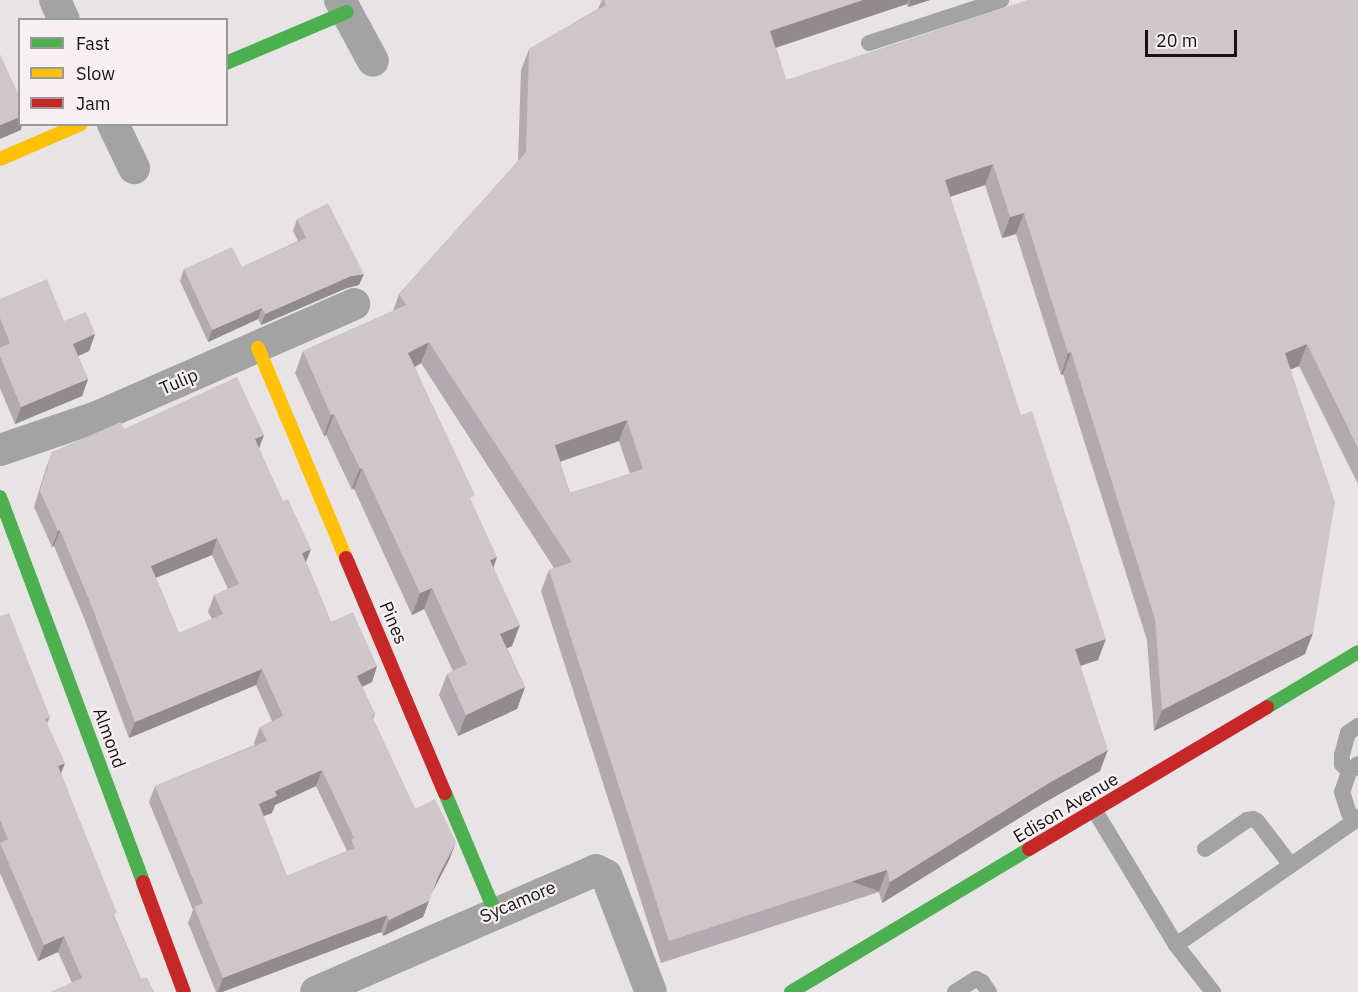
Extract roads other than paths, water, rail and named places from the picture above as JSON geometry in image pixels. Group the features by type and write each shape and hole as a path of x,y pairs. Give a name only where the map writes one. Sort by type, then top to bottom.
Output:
{"street":[{"path":"55,0 63,18"},
{"path":"228,62 343,6 373,61"},
{"path":"0,159 76,126"},
{"path":"114,126 134,168"},
{"name":"Tulip","path":"0,450 97,417 354,304"},
{"name":"Pines","path":"258,348 495,912"},
{"name":"Almond","path":"0,497 184,992"},
{"name":"Edison Avenue","path":"791,992 1095,812 1358,652"},
{"name":"Sycamore","path":"316,992 495,912 596,870 606,875 651,992"}],"lane":[{"path":"869,43 1001,0"},
{"path":"1176,945 1290,864 1357,821 1344,803 1342,792 1354,768 1342,764 1342,755 1347,733 1358,726"},
{"path":"1095,812 1176,945 1214,992"},
{"path":"1205,849 1247,820 1253,819 1257,820 1290,864"},
{"path":"955,992 976,979 982,982 989,992"}]}
